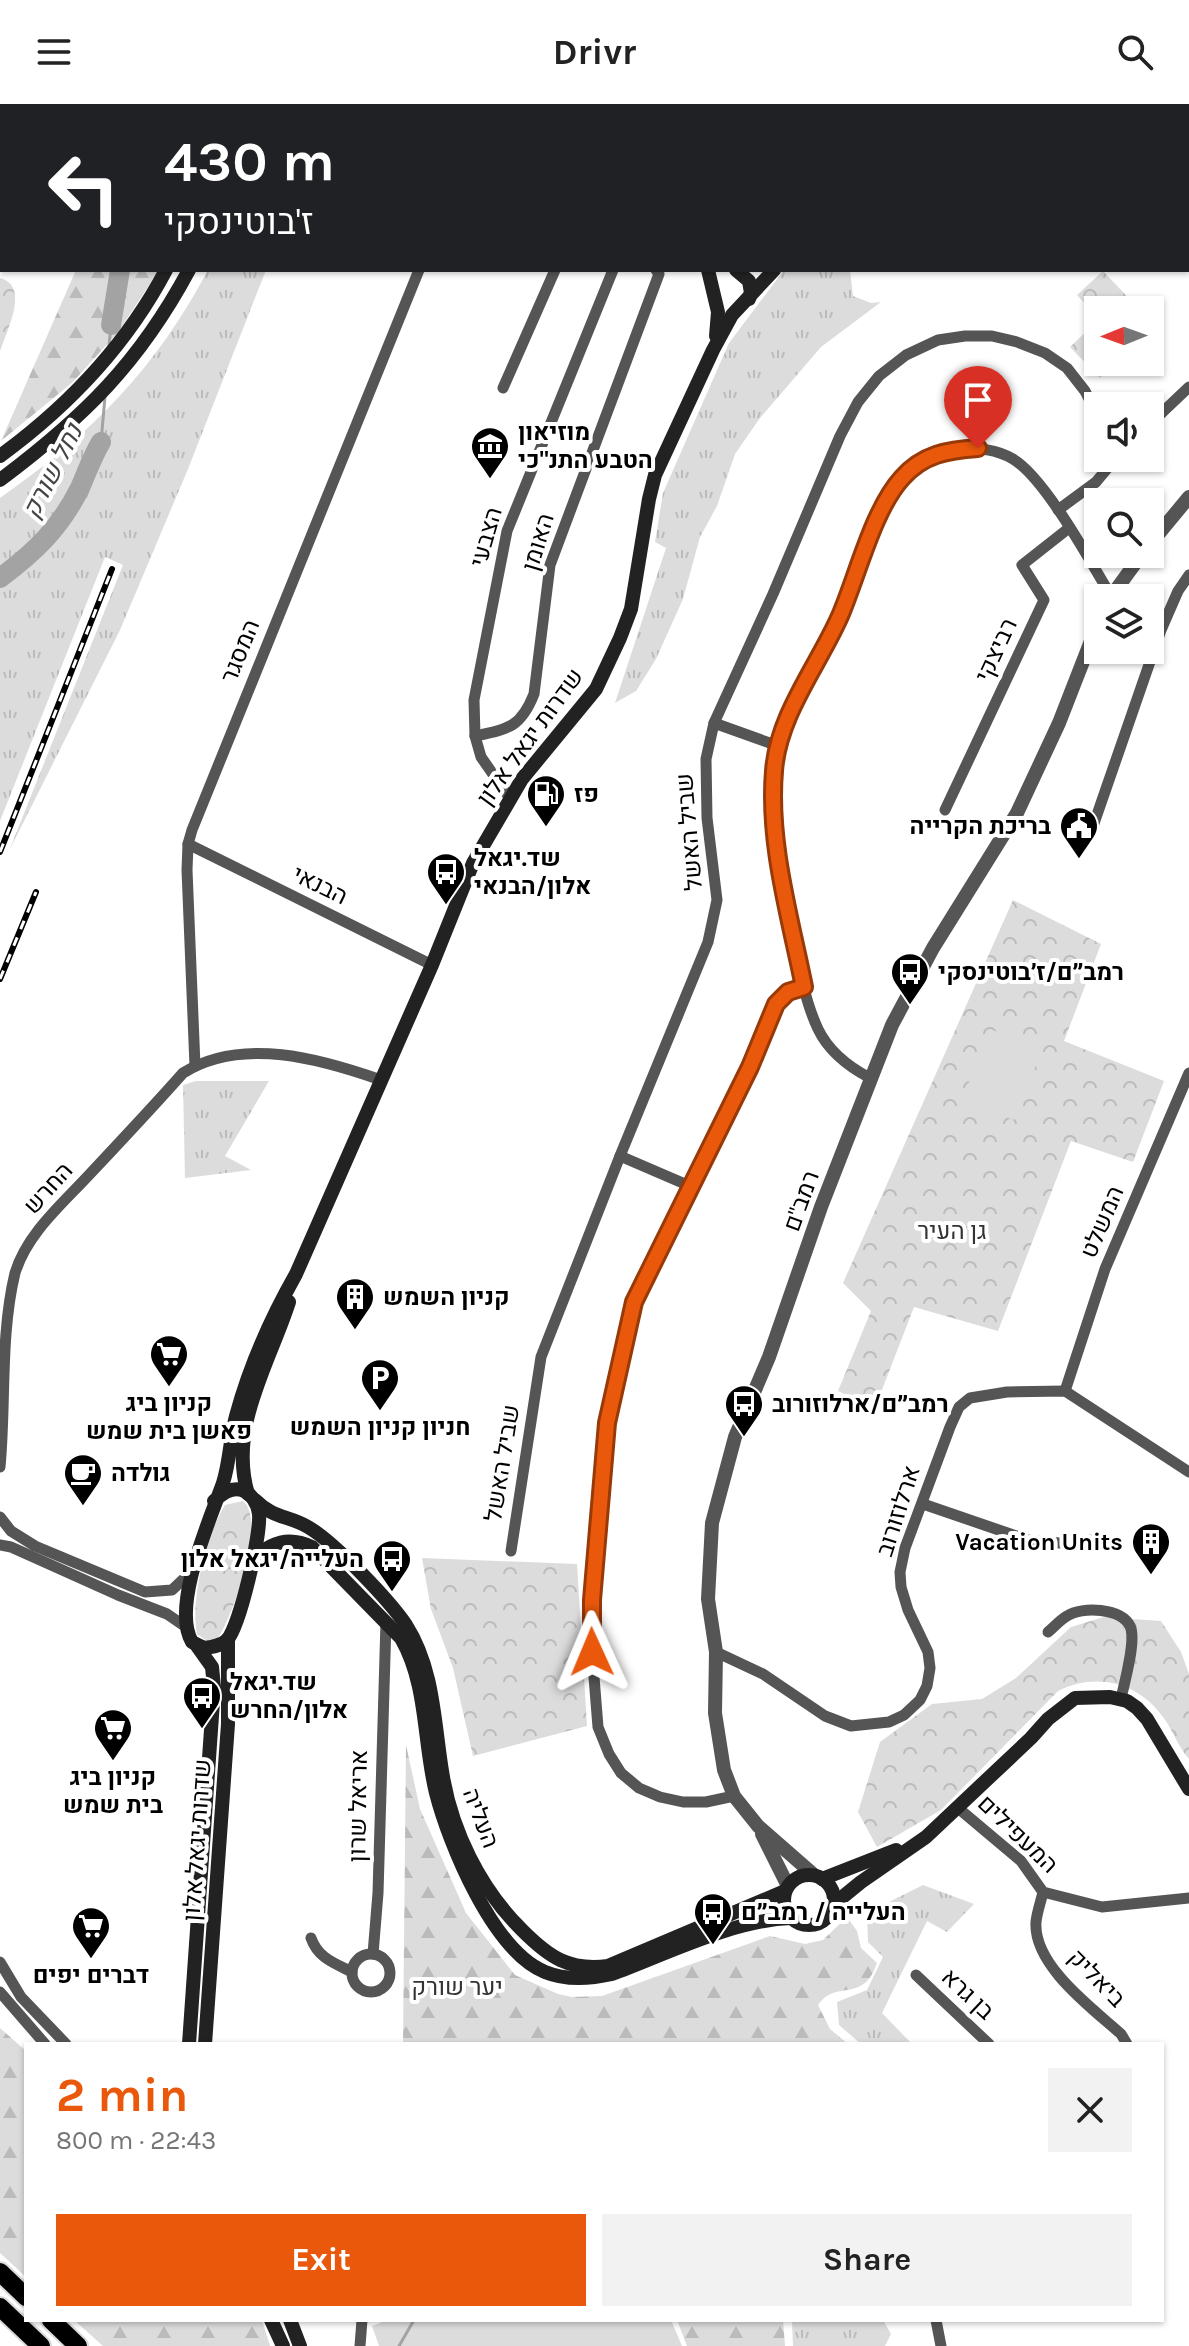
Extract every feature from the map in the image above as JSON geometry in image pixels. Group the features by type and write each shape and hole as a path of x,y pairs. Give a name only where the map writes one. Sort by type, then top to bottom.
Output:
{"highway":[{"path":"0,2272 24,2295"},
{"path":"0,2307 41,2346"},
{"path":"53,2322 78,2346"}],"main road":[{"path":"0,456 72,394 110,354 165,272"},
{"path":"0,480 86,411 150,335 188,272"},
{"name":"שדרות יגאל אלון","path":"708,272 718,325 713,350"},
{"path":"724,272 717,277 714,294 727,308 744,303 749,281 738,272"},
{"name":"שדרות יגאל אלון","path":"189,2042 214,1687 212,1667 188,1635 186,1627 194,1569 226,1472 233,1429 244,1391 275,1313 296,1274 432,965 473,863 509,797 582,709 608,665 631,609 655,475 723,328 772,272"},
{"name":"שדרות יגאל אלון","path":"205,2042 228,1724 228,1639 238,1616 253,1560 259,1518 243,1469 246,1422 283,1322 296,1274"},
{"path":"214,1501 236,1489 250,1496"},
{"name":"העליה","path":"250,1496 275,1516 300,1523 319,1535 382,1595 415,1639 436,1722 444,1783 462,1838 476,1869 502,1910 541,1949 572,1965 589,1968 608,1966 786,1888"},
{"name":"העליה","path":"253,1560 263,1550 279,1542 304,1543 320,1555 386,1622 406,1647 417,1676 434,1782 447,1830 481,1902 502,1934 521,1956 534,1965 545,1972 592,1979 740,1926 791,1918"},
{"path":"197,1646 218,1646 228,1639"},
{"path":"926,1837 818,1877 799,1877 786,1888 784,1906 791,1918 805,1926 827,1919 834,1904 926,1837 1065,1704 1075,1698 1101,1695 1121,1699 1137,1708 1188,1784"},
{"path":"818,1877 832,1890 834,1904"},
{"path":"272,2322 283,2346"},
{"path":"291,2322 300,2346"}],"street":[{"name":"המסגר","path":"195,1066 188,844 202,802 418,272"},
{"path":"503,388 554,272"},
{"name":"הצבעי","path":"475,736 474,700 507,531 612,272"},
{"name":"האומן","path":"475,736 516,724 526,713 534,694 550,565 658,272"},
{"name":"שביל האשל","path":"511,1551 541,1357 708,942 717,900 707,818 706,759 714,723 840,436 858,402 879,376 906,355 938,340 992,336 1017,342 1045,353 1067,368 1086,392"},
{"path":"1164,411 1189,387"},
{"path":"870,1078 836,1055 819,1031 804,987 775,839 774,771 778,746 793,709 839,617 887,497 903,476 926,457 951,450 978,448 997,451 1015,460 1041,487 1102,584"},
{"path":"1058,510 1096,482 1104,472"},
{"path":"1164,527 1189,497"},
{"name":"רביצקי","path":"945,810 1044,600 1022,565 1069,528"},
{"path":"1091,832 1161,630 1178,591 1189,575"},
{"name":"רמב\"ם","path":"818,1877 758,1826 734,1796 724,1770 715,1713 716,1652 708,1599 712,1523 735,1437 773,1344 870,1078 915,980 1017,813 1035,778 1084,657"},
{"path":"714,723 778,746"},
{"path":"475,736 481,757 509,797"},
{"name":"הבנאי","path":"188,844 432,965"},
{"path":"734,1796 706,1802 683,1802 639,1788 621,1773 598,1727 590,1627 607,1423 634,1302 750,1067 776,1004 788,992 804,987"},
{"path":"195,1066 234,1056 286,1055 330,1062 381,1080"},
{"name":"החרש","path":"0,1467 6,1318 23,1252 52,1215 183,1073 195,1066"},
{"name":"המשלט","path":"1065,1391 1105,1269 1189,1073"},
{"path":"620,1156 692,1187"},
{"path":"1065,1391 1189,1472"},
{"name":"ארלוזורוב","path":"716,1652 763,1674 825,1716 851,1726 889,1722 904,1715 920,1700 927,1686 930,1668 928,1652 911,1619 901,1587 900,1572 905,1548 959,1407 970,1398 1007,1392 1065,1391"},
{"name":"החרש","path":"0,1449 4,1423"},
{"path":"923,1504 1028,1540 1059,1543 1103,1539"},
{"path":"2,1518 35,1546 145,1592 164,1593 172,1590 194,1569"},
{"path":"2,1518 5,1538 0,1544 167,1614 186,1627"},
{"path":"1048,1632 1069,1614 1078,1612 1106,1612 1121,1616 1131,1627 1132,1641 1121,1699"},
{"name":"אריאל שרון","path":"373,1954 386,1622"},
{"path":"383,1658 387,1651 406,1647"},
{"name":"המעפילים","path":"958,1808 1021,1861 1043,1892 1102,1907 1189,1898"},
{"name":"רמב\"ם","path":"758,1826 786,1888"},
{"name":"ביאליק","path":"1043,1892 1036,1924 1046,1955 1066,1983 1124,2039"},
{"path":"311,1938 313,1946 324,1958 352,1972"},
{"path":"367,1954 373,1954 388,1964 390,1977 383,1988 372,1992 360,1989 352,1972 357,1961 367,1954"},
{"path":"0,1962 21,1997 64,2042"},
{"name":"בן גרא","path":"916,1975 987,2042"},
{"path":"0,1992 43,2042"},
{"path":"360,2346 362,2322"},
{"path":"936,2322 941,2346"}],"green space":[{"path":"75,272 158,272 119,331 73,382 1,441"},
{"path":"207,272 265,272 188,469 120,630 9,851 123,565 105,557 0,821 0,498 64,449 119,397 166,339"},
{"path":"782,272 850,272 853,296 871,303 881,302 821,347 760,418 735,454 717,506 700,537 683,599 656,659 636,691 615,703 666,548 655,542 663,493 729,343"},
{"path":"1102,272 1127,296 1084,296 1084,303 1077,295"},
{"path":"0,278 14,290 15,300 0,352"},
{"path":"1084,334 1084,361 1070,347"},
{"name":"גן העיר","path":"1013,900 1101,944 1064,1041 1164,1081 1133,1162 1071,1141 998,1331 914,1307 875,1408 838,1391 871,1311 843,1283"},
{"path":"990,1029 1042,1050 1014,1120 962,1100"},
{"path":"196,1081 269,1081 225,1156 251,1170 185,1178 183,1085"},
{"path":"243,1501 249,1511 251,1526 246,1564 222,1631 218,1638 207,1641 197,1634 195,1620 201,1568 225,1505"},
{"path":"422,1558 577,1564 587,1726 473,1756 453,1668 431,1609"},
{"path":"1104,1617 1161,1621 1181,1652 1189,1674 1189,1759 1153,1705 1129,1688 1101,1682 1072,1685 1058,1691 941,1810 877,1847 858,1812 880,1742 932,1704 982,1699 1016,1678 1071,1627"},
{"name":"יער שורק","path":"406,1745 420,1809 466,1913 515,1975 558,1994 602,1996 770,1936 805,1944 823,1940 847,1917 857,1931 861,1948 877,1963 862,1985 830,1994 818,2005 830,2029 846,2042 403,2042"},
{"path":"923,1885 974,1904 947,1932 927,1921 882,2013 910,2042 859,2042 839,2025 837,2002 867,1990 883,1957 868,1942 867,1913"},
{"path":"0,2028 24,2049 24,2275 0,2253"},
{"path":"76,2322 263,2322 270,2346 103,2346"},
{"path":"383,2322 672,2322 682,2346 379,2346 372,2326"},
{"path":"678,2322 783,2322 785,2346 687,2346"},
{"path":"792,2322 884,2322 891,2334 885,2346 793,2346"}],"waterway":[{"name":"נחל שורק","path":"111,325 120,272"},
{"name":"נחל שורק","path":"109,346 111,325"},
{"name":"נחל שורק","path":"101,442 105,397"},
{"name":"נחל שורק","path":"0,578 35,549 64,515 101,442"},
{"path":"399,2346 413,2322"}],"railway":[{"path":"0,852 112,569"},
{"path":"0,979 36,892"}],"place":[{"name":"מוזיאון הטבע התנ\"כי","path":"490,480"},
{"name":"פז","path":"546,828"},
{"name":"בריכת הקרייה","path":"1079,860"},
{"name":"שד.יגאל אלון/הבנאי","path":"446,906"},
{"name":"רמב״ם/ז׳בוטינסקי","path":"910,1006"},
{"name":"קניון השמש","path":"355,1331"},
{"name":"קניון ביג פאשן בית שמש","path":"169,1388"},
{"name":"חניון קניון השמש","path":"380,1412"},
{"name":"רמב״ם/ארלוזורוב","path":"744,1438"},
{"name":"גולדה","path":"83,1507"},
{"name":"Vacation Units","path":"1151,1576"},
{"name":"העלייה/יגאל אלון","path":"392,1593"},
{"name":"שד.יגאל אלון/החרש","path":"202,1730"},
{"name":"קניון ביג בית שמש","path":"113,1762"},
{"name":"העלייה / רמב״ם","path":"713,1946"},
{"name":"דברים יפים","path":"91,1960"}],"route":[{"path":"592,1652 590,1627 607,1423 634,1302 750,1067 776,1004 788,992 804,987 775,839 774,771 778,746 839,617 887,497 903,476 926,457 951,450 978,448"}]}
